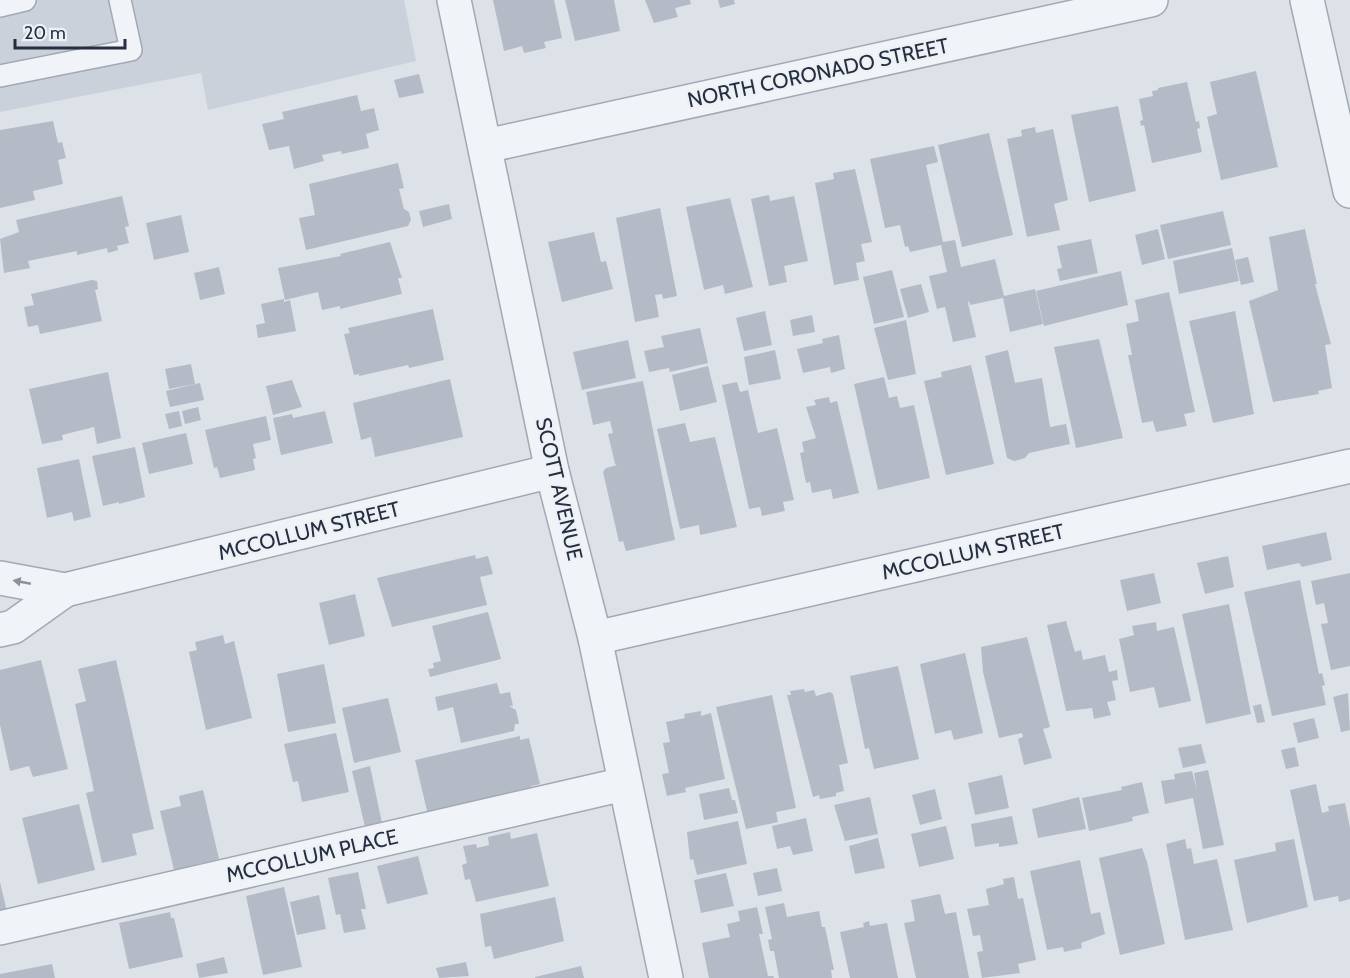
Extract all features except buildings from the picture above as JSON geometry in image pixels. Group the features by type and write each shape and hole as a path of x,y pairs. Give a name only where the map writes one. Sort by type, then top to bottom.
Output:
{"street":[{"name":"SCOTT AVENUE","path":"454,0 552,471 595,638 666,978"},
{"name":"NORTH CORONADO STREET","path":"486,146 1151,0"},
{"path":"1307,0 1350,191"},
{"name":"MCCOLLUM STREET","path":"595,638 1350,466"},
{"name":"MCCOLLUM STREET","path":"0,630 13,627 65,590 552,471"},
{"name":"MCCOLLUM STREET","path":"0,578 65,590"},
{"name":"MCCOLLUM PLACE","path":"0,928 624,784"}],"lane":[{"path":"0,6 26,0"},
{"path":"0,76 131,50 120,0"}],"shaded area":[{"path":"0,0 404,0 416,61 208,110 201,73 0,112"}]}
